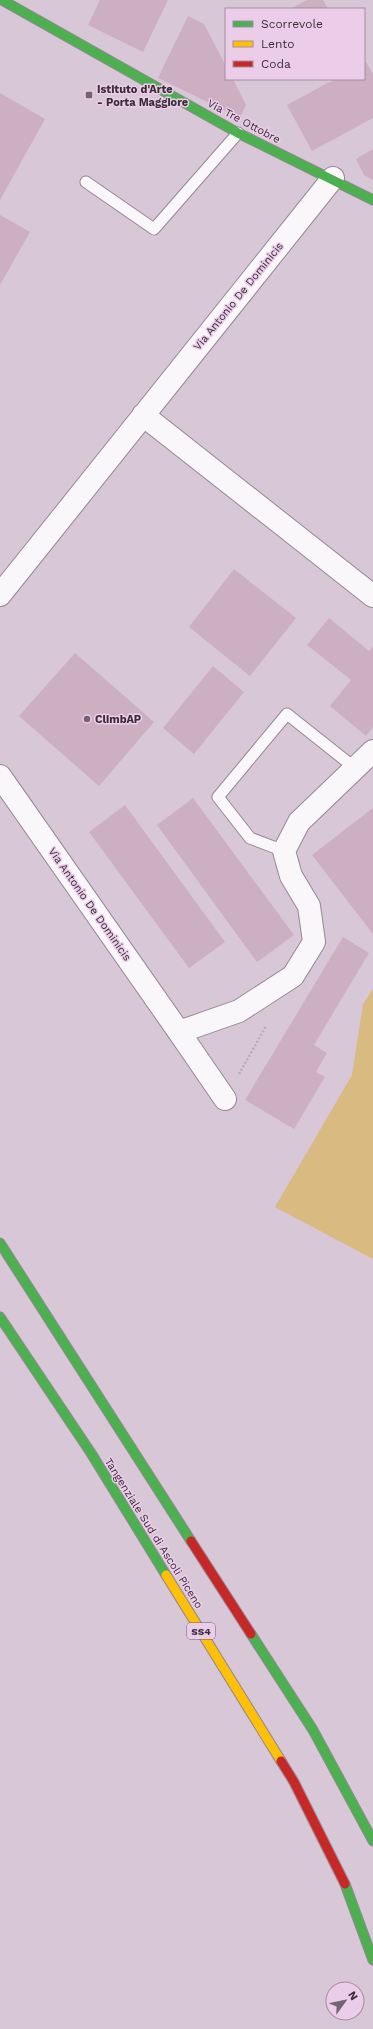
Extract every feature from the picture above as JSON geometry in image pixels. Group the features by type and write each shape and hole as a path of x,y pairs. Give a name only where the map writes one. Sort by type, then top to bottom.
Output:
{"main road":[{"name":"Via Tre Ottobre","path":"2,0 238,133 332,178 373,200"},
{"path":"0,1243 211,1568 314,1730 373,1841"},
{"name":"Tangenziale Sud di Ascoli Piceno","path":"0,1317 91,1453 294,1782 344,1882 373,1960"}],"street":[{"name":"Via Antonio De Dominicis","path":"0,595 332,178"},
{"path":"143,414 373,596"},
{"path":"179,1032 239,1011 293,976 314,942 309,906 291,876 284,851 299,822 373,751"},
{"name":"Via Antonio De Dominicis","path":"0,776 226,1099"}],"lane":[{"path":"86,182 154,229 238,133"},
{"path":"284,851 250,838 218,796 288,714 355,768"}],"path":[{"path":"226,1099 267,1024"}],"shaded area":[{"path":"373,989 373,1259 275,1207 352,1075 363,1004"}],"building":[{"path":"100,0 168,0 143,52 88,25"},
{"path":"307,0 323,0 327,8 292,8"},
{"path":"188,16 204,24 225,64 225,80 234,80 246,105 240,118 158,78"},
{"path":"366,62 373,74 373,118 312,151 287,105 333,80 365,80"},
{"path":"0,93 45,119 0,200"},
{"path":"373,149 373,180 364,175 356,159"},
{"path":"0,215 30,232 0,285"},
{"path":"234,569 296,618 250,676 189,627"},
{"path":"329,618 369,651 373,646 373,727 366,736 330,706 351,680 307,645"},
{"name":"ClimbAP","path":"75,653 154,722 99,786 19,716"},
{"path":"213,666 244,692 194,754 163,728"},
{"path":"193,798 294,935 257,962 157,825"},
{"path":"125,805 225,942 189,968 89,832"},
{"path":"373,808 373,934 312,855"},
{"path":"343,937 369,953 314,1045 327,1053 316,1072 325,1077 294,1129 245,1100"}],"traffic: fast":[{"path":"2,0 238,133 373,200"},
{"path":"0,1243 191,1541"},
{"path":"0,1317 91,1453 166,1575"},
{"path":"251,1634 313,1730 373,1841"},
{"path":"345,1884 373,1960"}],"traffic: slow":[{"path":"166,1575 281,1761"}],"traffic: jam":[{"path":"191,1541 251,1634"},
{"path":"281,1761 294,1782 345,1884"}],"place":[{"name":"Istituto d'Arte - Porta Maggiore","path":"89,95"},
{"name":"ClimbAP","path":"87,719"}]}
